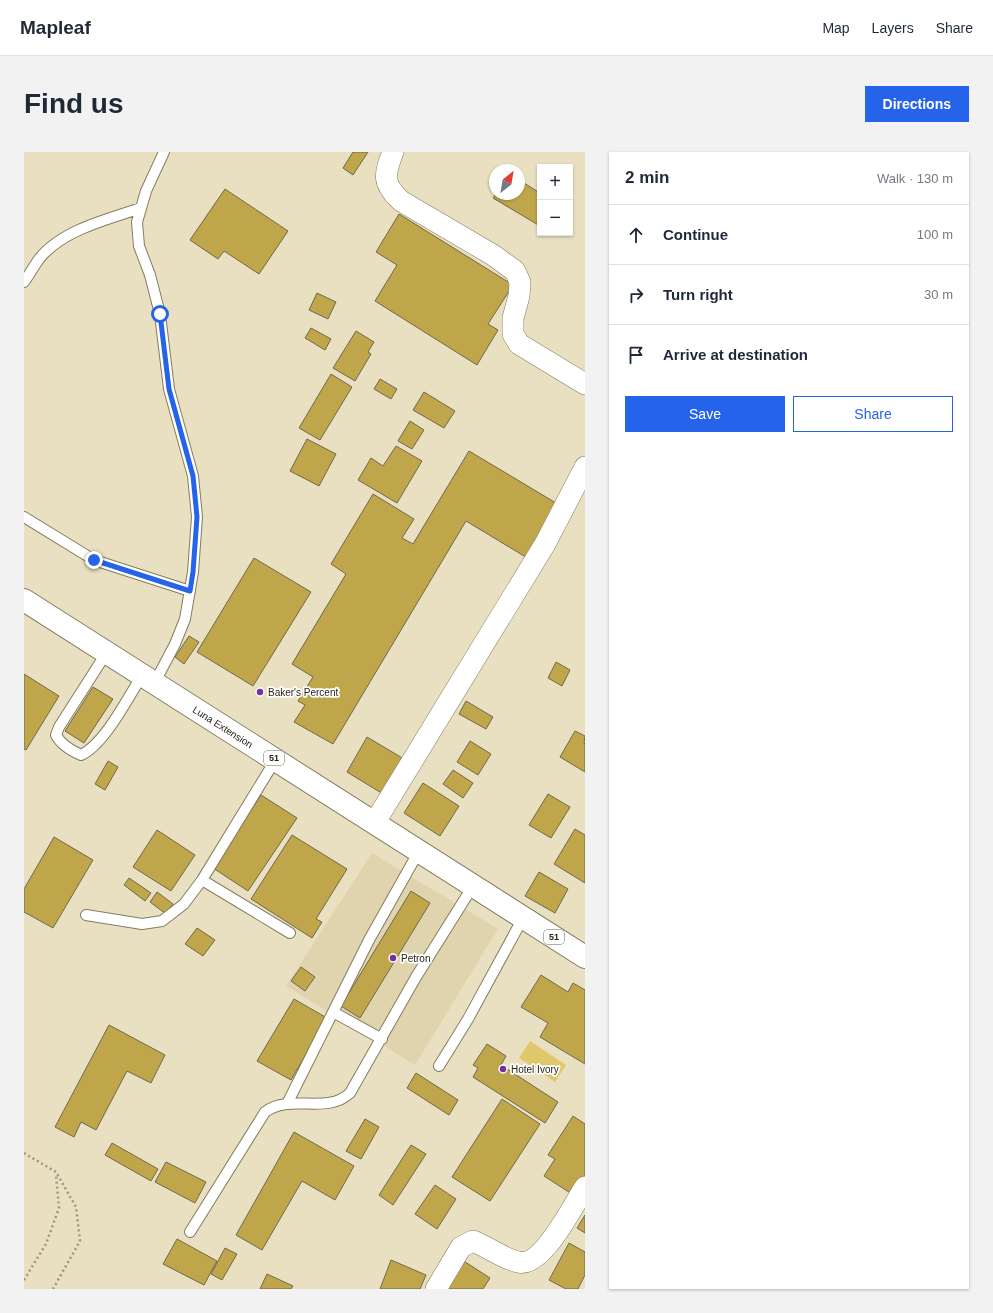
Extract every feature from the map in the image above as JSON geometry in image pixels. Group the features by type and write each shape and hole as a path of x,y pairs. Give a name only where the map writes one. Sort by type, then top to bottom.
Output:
{"highway":[{"name":"Luna Extension","path":"24,600 375,822 523,918"},
{"name":"51","path":"523,918 585,957"}],"street":[{"path":"393,152 386,177 390,190 401,201 493,255 515,271 520,282 519,296 513,318 513,334 519,344 585,384"},
{"path":"375,822 545,544 585,467"},
{"path":"436,1289 461,1247 473,1241 519,1263 533,1260 539,1256 585,1186"}],"lane":[{"path":"107,652 59,727 56,735 59,740 74,752 81,755 91,750 101,739 149,678 180,631 185,618 193,572 197,517 193,476 169,389 160,314 150,275 139,246 138,222 141,208 146,191 164,152"},
{"path":"24,282 40,258 66,236 92,224 141,208"},
{"path":"24,517 40,529 94,560 190,591"},
{"path":"86,915 142,924 162,921 184,904 202,880 276,759"},
{"path":"287,1104 369,940 418,851"},
{"path":"202,880 290,933"},
{"path":"190,1232 259,1119 272,1106 287,1104 333,1103 344,1100 356,1084 416,977 473,886"},
{"path":"439,1066 468,1019 523,918"},
{"path":"333,1012 382,1039"}],"path":[{"path":"24,1153 56,1172 76,1207 80,1241 53,1289"},
{"path":"24,1280 46,1244 59,1208 56,1172"}],"shaded area":[{"name":"Petron","path":"372,853 498,929 415,1065 286,986"},
{"path":"530,1041 566,1065 555,1082 519,1058"}],"building":[{"path":"353,152 368,152 353,175 343,168"},
{"path":"525,184 537,191 537,224 496,200 525,200"},
{"path":"225,189 288,231 259,274 224,251 218,259 190,240"},
{"path":"399,214 513,285 488,324 498,330 477,365 375,301 397,265 376,252"},
{"path":"317,293 336,302 328,319 309,310"},
{"path":"311,328 331,339 325,350 305,338"},
{"path":"356,331 374,342 368,352 371,354 355,381 333,368"},
{"path":"331,374 352,387 320,440 299,428"},
{"path":"380,379 397,389 391,399 374,389"},
{"path":"424,392 455,411 444,428 413,410"},
{"path":"410,421 424,430 412,449 398,441"},
{"path":"307,439 336,454 319,486 290,471"},
{"path":"396,446 422,461 397,503 358,480 371,458 383,466"},
{"path":"469,451 561,506 529,559 466,521 333,744 294,722 305,705 298,701 313,677 292,664 346,574 331,564 373,494 414,519 402,538 413,544"},
{"path":"254,558 311,592 253,686 197,652"},
{"path":"189,636 199,642 184,664 175,657"},
{"path":"556,662 570,670 562,686 548,678"},
{"path":"24,674 59,696 26,750 24,749"},
{"path":"93,687 113,699 84,743 65,731"},
{"path":"466,701 493,717 486,729 459,714"},
{"path":"575,731 585,736 585,772 560,757"},
{"path":"367,737 409,762 388,797 347,772"},
{"path":"470,741 491,754 478,775 457,762"},
{"path":"108,761 118,767 105,790 95,784"},
{"path":"453,770 473,783 463,798 443,784"},
{"path":"423,783 459,806 440,836 404,813"},
{"path":"548,794 570,807 551,838 529,825"},
{"path":"261,795 297,818 248,891 213,868"},
{"path":"575,829 585,835 585,883 554,864"},
{"path":"157,830 195,855 171,891 133,867"},
{"path":"292,835 347,869 316,919 322,922 312,938 251,899"},
{"path":"54,837 93,860 53,928 24,912 24,889"},
{"path":"539,872 568,889 555,913 525,896"},
{"path":"129,878 151,893 145,901 124,885"},
{"path":"411,891 430,903 360,1018 341,1006"},
{"path":"157,892 173,904 166,914 150,902"},
{"path":"197,928 215,940 203,956 185,944"},
{"path":"301,967 315,977 305,991 291,981"},
{"path":"541,975 568,992 573,983 585,990 585,1064 540,1037 548,1023 521,1007"},
{"path":"294,999 327,1018 291,1080 257,1061"},
{"path":"109,1025 165,1055 151,1083 127,1071 96,1130 81,1122 74,1137 55,1127"},
{"path":"487,1044 506,1056 501,1065 558,1102 545,1123 473,1077 478,1068 473,1065"},
{"path":"416,1073 458,1100 449,1115 407,1088"},
{"path":"502,1099 540,1124 490,1201 452,1177"},
{"path":"573,1116 585,1124 585,1181 575,1196 544,1176 555,1159 548,1155"},
{"path":"365,1119 379,1127 361,1159 346,1151"},
{"path":"294,1132 354,1166 335,1200 302,1181 262,1250 236,1235"},
{"path":"112,1143 158,1169 151,1181 105,1155"},
{"path":"411,1145 426,1154 393,1205 379,1195"},
{"path":"166,1162 206,1182 195,1203 155,1182"},
{"path":"435,1185 456,1199 437,1229 415,1214"},
{"path":"585,1215 585,1233 577,1228"},
{"path":"177,1239 217,1261 204,1285 163,1264"},
{"path":"569,1243 585,1252 585,1275 578,1289 566,1289 549,1280"},
{"path":"225,1248 237,1254 222,1280 211,1274"},
{"path":"459,1258 490,1278 483,1289 438,1289"},
{"path":"391,1260 426,1275 420,1289 380,1289"},
{"path":"267,1274 293,1286 291,1289 260,1289"}],"place":[{"name":"Baker's Percent","path":"260,692"},
{"name":"Petron","path":"393,958"},
{"name":"Hotel Ivory","path":"503,1069"}],"route":[{"path":"94,560 190,591 197,517 193,476 169,389 160,314"}]}
